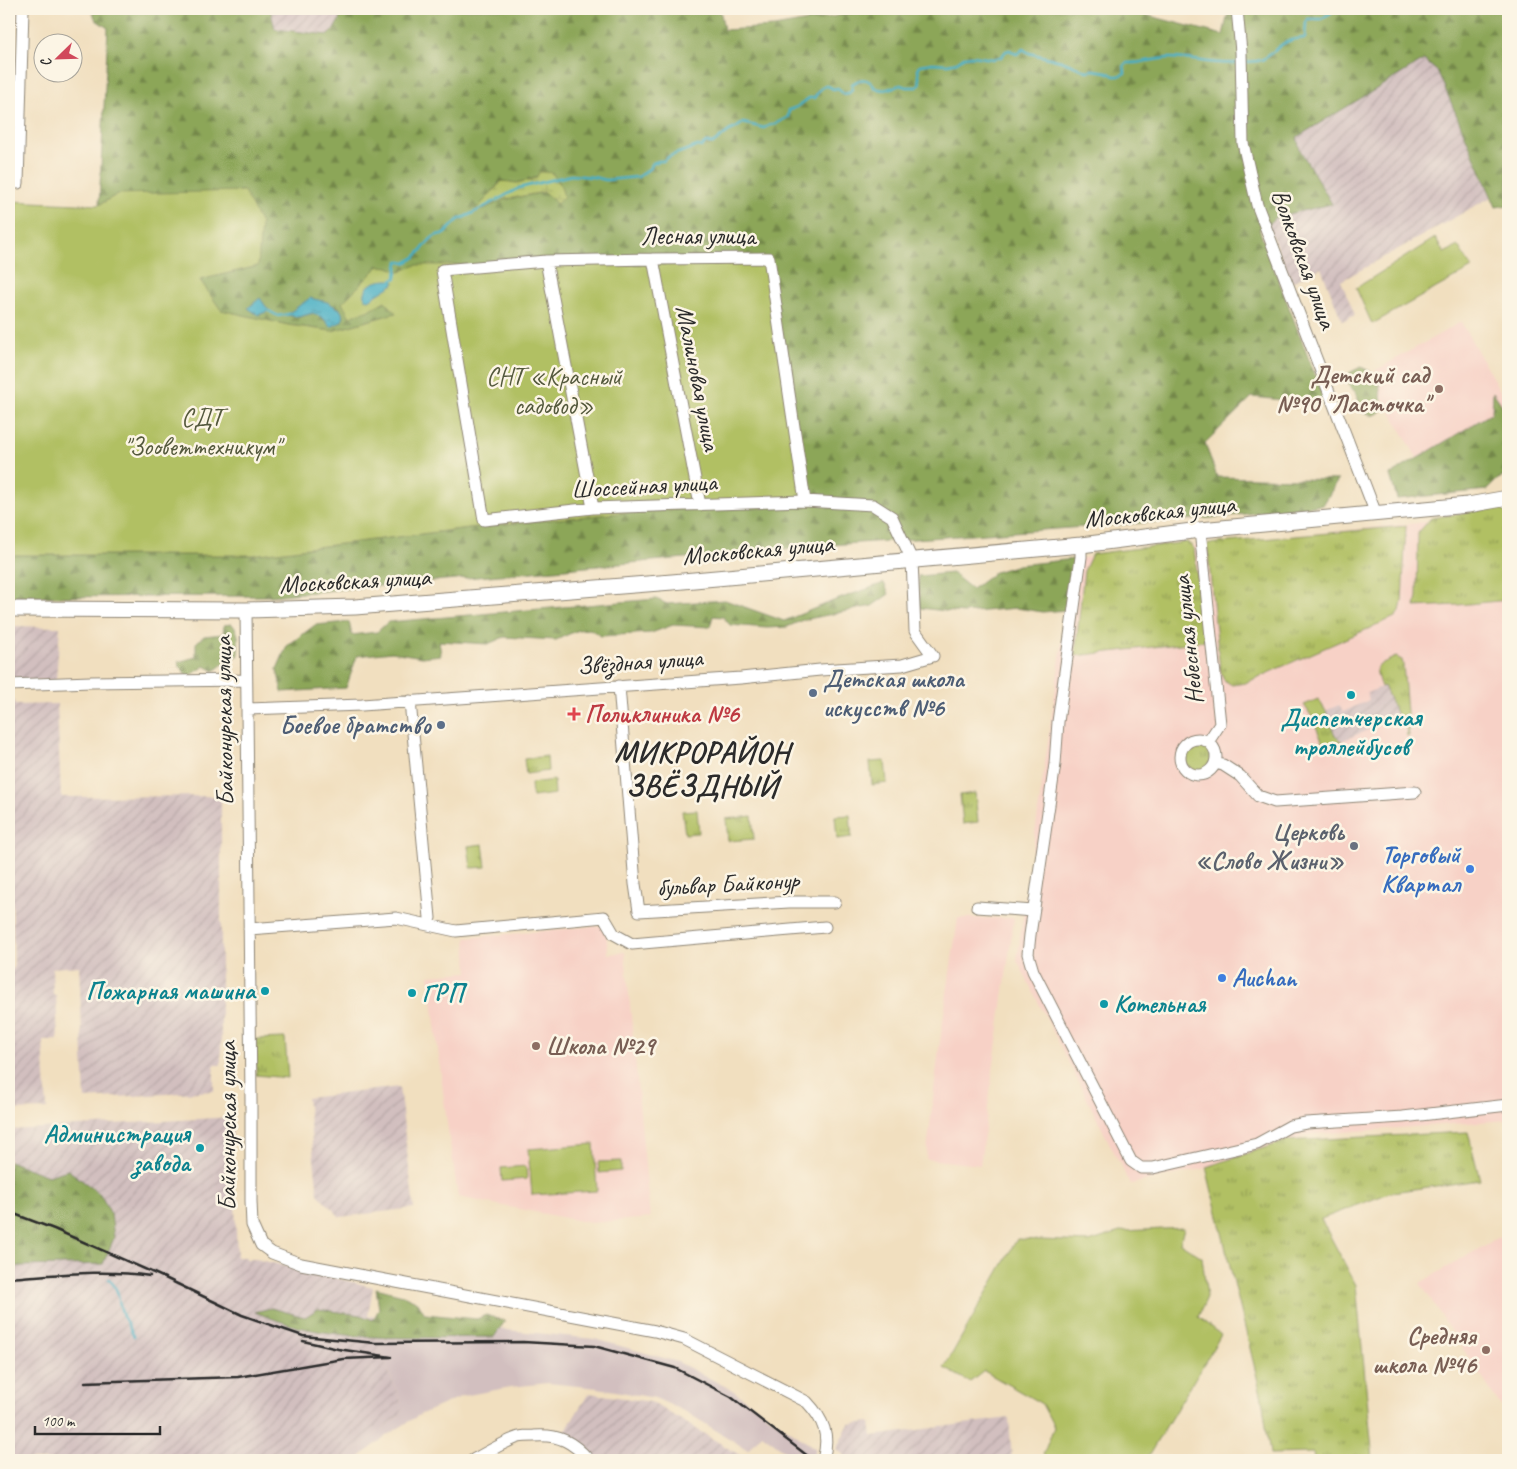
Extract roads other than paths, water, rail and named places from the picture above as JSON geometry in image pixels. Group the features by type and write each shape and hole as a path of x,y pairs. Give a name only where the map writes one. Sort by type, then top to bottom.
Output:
{"main road":[{"name":"Московская улица","path":"9,609 246,610 355,607 1081,545 1200,530 1468,505 1508,498"}],"street":[{"path":"9,182 18,183 23,9"},
{"name":"Волковская улица","path":"1237,9 1241,62 1243,143 1257,205 1376,514"},
{"name":"Лесная улица","path":"484,520 442,270 546,261 653,258 769,258 805,501"},
{"name":"Малиновая улица","path":"653,258 700,505"},
{"path":"546,261 593,508"},
{"name":"Шоссейная улица","path":"484,520 593,508 805,501 873,505 892,517 912,560"},
{"name":"Небесная улица","path":"1200,530 1220,724 1208,742 1194,739 1186,744 1181,752 1180,761 1184,770 1197,776 1206,774 1213,768 1215,763"},
{"path":"1081,545 1081,557 1058,722 1055,764 1028,954 1033,971 1131,1160 1141,1168 1153,1168 1258,1144 1290,1126 1306,1123 1403,1117 1508,1105"},
{"name":"Звёздная улица","path":"247,709 410,701 902,665 933,656 915,632 912,560"},
{"name":"Байконурская улица","path":"246,610 250,1201 252,1225 261,1245 272,1253 301,1264 655,1331 684,1339 807,1402 817,1412 824,1426 826,1439 823,1459"},
{"path":"9,685 246,680"},
{"name":"бульвар Байконур","path":"619,686 635,884 640,911 789,902 835,902"},
{"path":"410,701 430,918"},
{"path":"1208,742 1212,745 1216,754 1215,763 1223,765 1240,776 1258,796 1275,802 1415,792"},
{"path":"977,907 1033,912"},
{"path":"249,929 396,918 456,931 604,918 614,934 632,944 825,927"},
{"path":"473,1460 520,1436 542,1435 558,1437 574,1445 589,1460"}],"water":[{"path":"377,281 395,282 369,300 365,299 366,290 370,285"},
{"path":"260,298 269,311 258,315 248,308"},
{"path":"310,298 327,302 340,309 344,317 341,322 331,327 323,318 313,313 299,317 286,315"}],"waterway":[{"path":"1245,62 1263,59 1285,43 1305,38 1307,19 1321,19 1337,9"},
{"path":"389,282 396,278 398,261 405,263 411,260 431,239 439,234 444,234 458,220 519,188 571,175 606,180 638,177 650,168 653,163 663,161 670,156 698,146 701,147 706,143 714,143 743,123 764,128 775,124 788,117 789,110 797,107 809,98 814,98 824,86 833,89 838,88 843,94 849,93 852,89 852,84 859,80 868,80 875,88 882,90 900,85 917,87 920,84 918,69 920,65 932,63 948,64 957,62 964,57 972,56 993,59 1001,57 1006,51 1010,50 1016,54 1023,49 1029,53 1061,61 1087,71 1107,72 1114,76 1125,73 1124,65 1127,63 1165,58 1237,63"},
{"path":"269,311 278,316 289,314"},
{"path":"109,1279 118,1293 121,1311 134,1337"}],"railway":[{"path":"9,1212 54,1229 165,1278 242,1315 303,1336 375,1343 523,1342 594,1346 675,1368 731,1397 813,1460"},
{"path":"9,1278 97,1273 150,1276"},
{"path":"85,1382 238,1377 343,1359 391,1357 338,1349 303,1341"}],"place":[{"name":"Детский сад №90 \"Ласточка\"","path":"1439,389"},
{"name":"Детская школа искусств №6","path":"813,693"},
{"name":"Диспетчерская троллейбусов","path":"1351,695"},
{"name":"Поликлиника №6","path":"574,714"},
{"name":"Боевое братство","path":"441,725"},
{"name":"Церковь «Слово Жизни»","path":"1354,846"},
{"name":"Торговый Квартал","path":"1470,869"},
{"name":"Auchan","path":"1222,978"},
{"name":"Пожарная машина","path":"265,991"},
{"name":"ГРП","path":"412,993"},
{"name":"Котельная","path":"1104,1004"},
{"name":"Школа №29","path":"536,1046"},
{"name":"Администрация завода","path":"200,1148"},
{"name":"Средняя школа №46","path":"1486,1350"}],"district":[{"name":"МИКРОРАЙОН ЗВЁЗДНЫЙ","path":"702,769"}],"park label":[{"name":"СНТ «Красный садовод»","path":"554,392"},
{"name":"СДТ \"Зооветтехникум\"","path":"202,432"}]}
